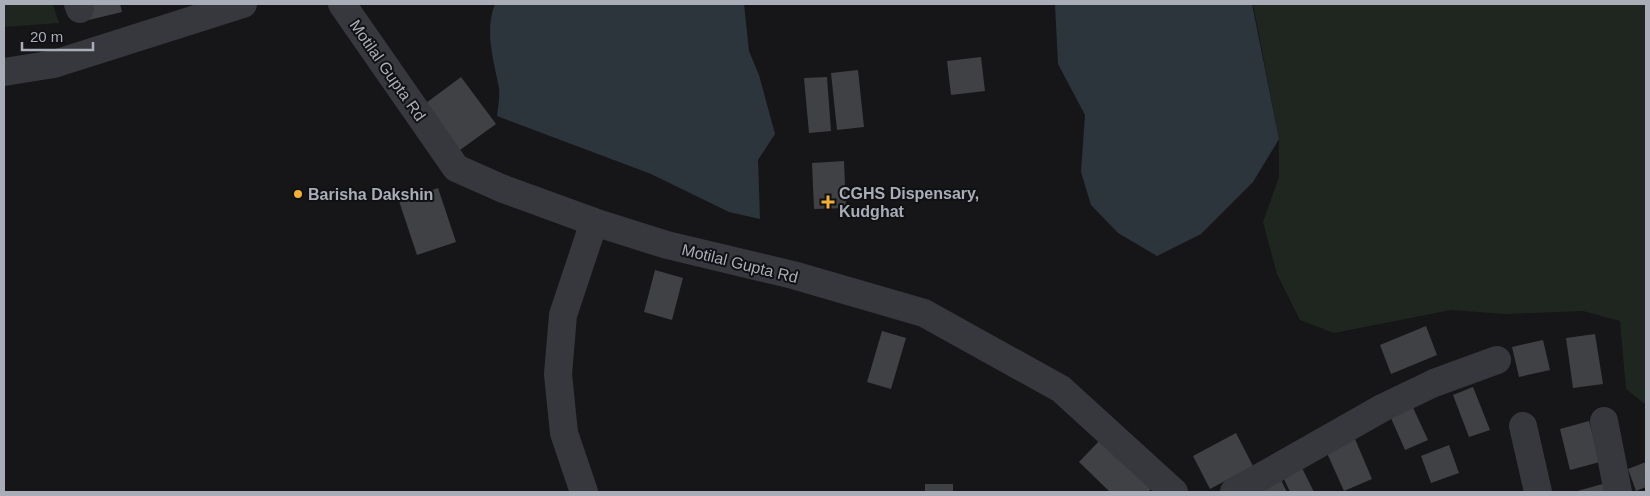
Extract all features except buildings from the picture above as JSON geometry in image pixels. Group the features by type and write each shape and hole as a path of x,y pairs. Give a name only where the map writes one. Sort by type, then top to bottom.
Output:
{"street":[{"path":"4,72 54,64 243,4"},
{"name":"Motilal Gupta Rd","path":"342,4 456,168 501,188 594,222 667,245 793,276 924,313 1061,389 1174,492"},
{"path":"584,492 564,433 558,374 564,315 594,222"},
{"path":"1234,492 1384,407 1434,383 1497,360"},
{"path":"1604,422 1618,492"},
{"path":"1523,426 1538,492"}],"shaded area":[{"path":"4,4 53,4 59,23 4,27"},
{"path":"495,4 744,4 749,51 759,75 775,134 758,160 760,219 729,212 651,174 497,116 499,88 490,35 490,25"},
{"path":"1055,4 1252,4 1279,139 1253,182 1201,234 1157,256 1118,233 1091,205 1081,172 1085,115 1058,64"},
{"path":"1253,4 1646,4 1646,405 1626,389 1620,321 1583,311 1505,314 1451,310 1334,333 1300,320 1277,274 1263,222 1279,177 1279,139"}],"place":[{"name":"Barisha Dakshin","path":"298,194"},
{"name":"CGHS Dispensary, Kudghat","path":"828,202"}]}
